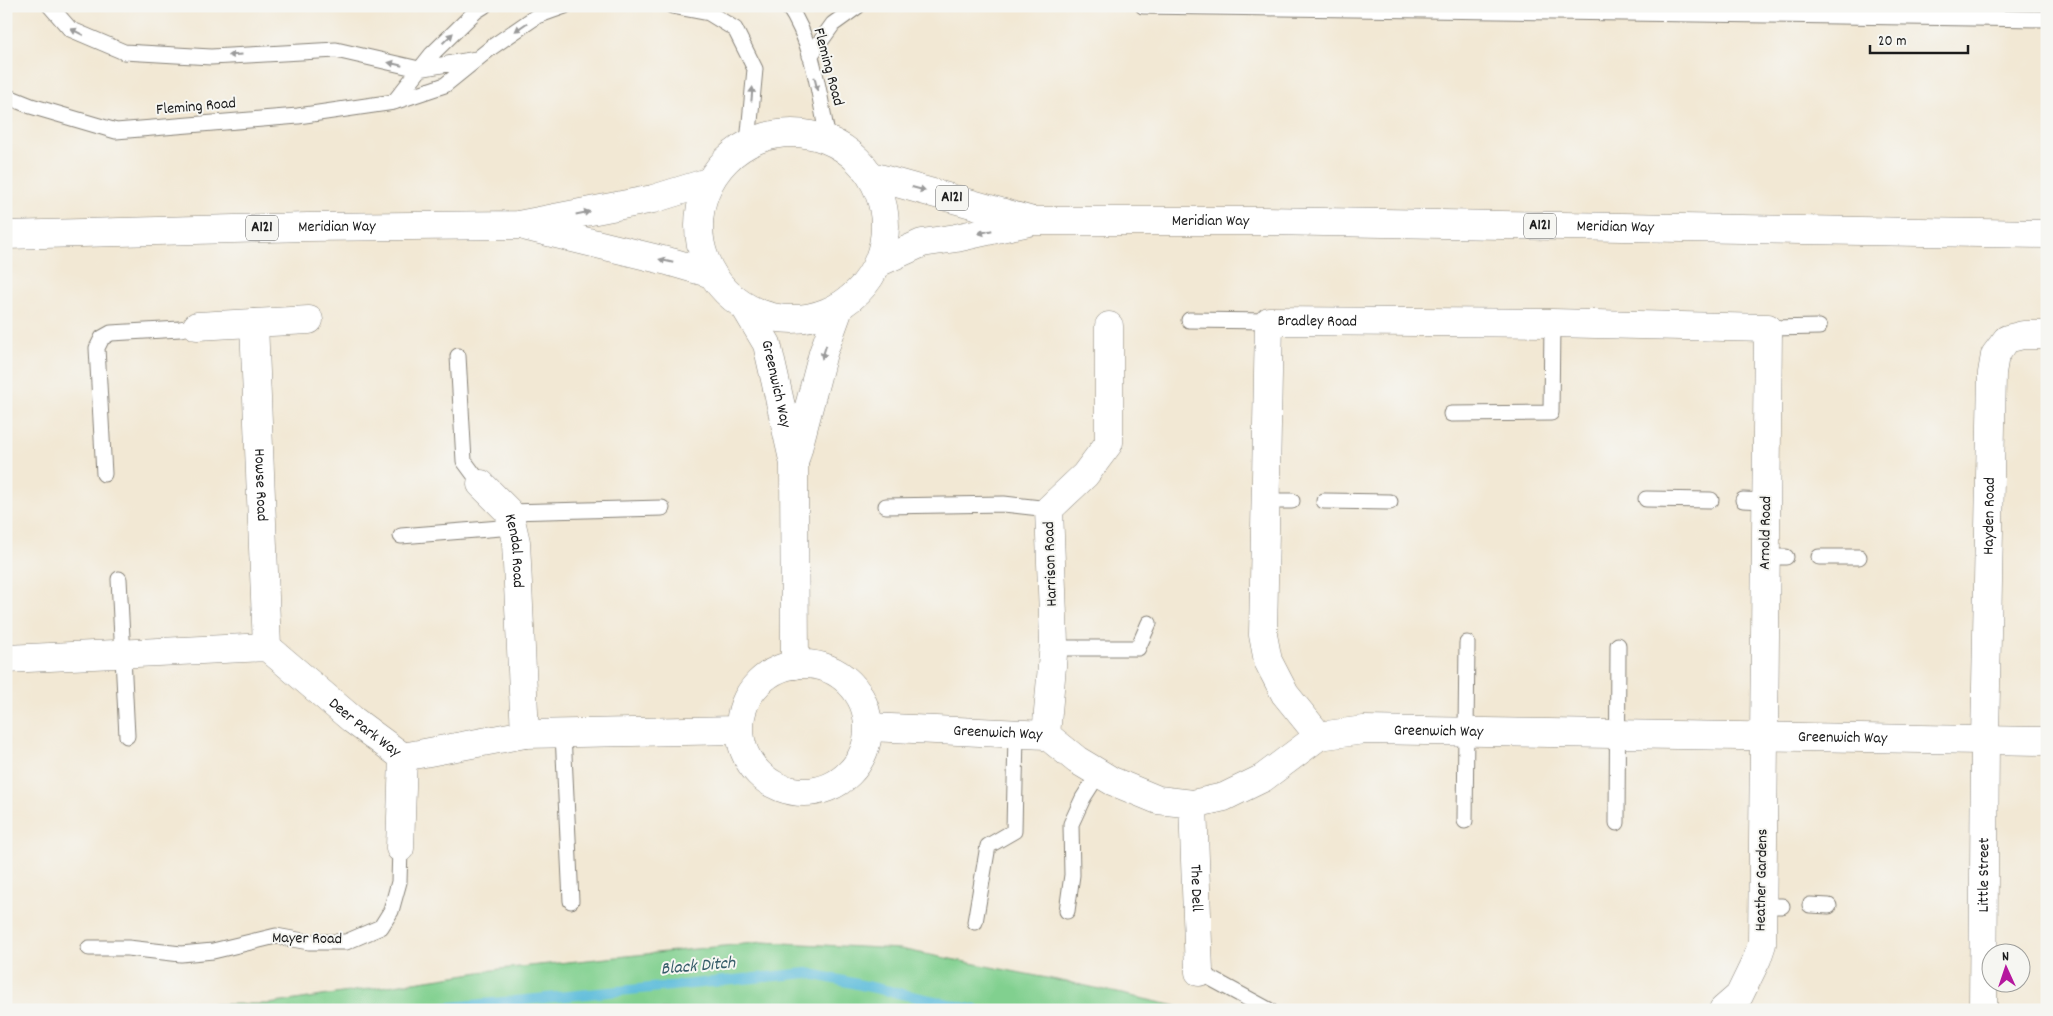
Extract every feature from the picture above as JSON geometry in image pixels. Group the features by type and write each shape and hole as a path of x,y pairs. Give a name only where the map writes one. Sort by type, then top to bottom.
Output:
{"street":[{"path":"802,132 828,139 853,154 872,176 883,203 886,231 878,263 860,291 840,306 801,319 772,317 745,307 723,290 707,266 699,238 699,210 708,182 725,160 748,143 774,134 802,132"},
{"name":"A121","path":"872,176 1033,221"},
{"name":"Meridian Way","path":"6,234 308,227 518,225 653,200 708,182"},
{"name":"A121","path":"878,263 922,243 956,238 1033,221"},
{"name":"Meridian Way","path":"1033,221 1263,222 2047,234"},
{"name":"Meridian Way","path":"518,225 671,262 712,274"},
{"name":"Greenwich Way","path":"794,464 823,353 840,306"},
{"name":"Greenwich Way","path":"745,307 766,344 794,464 795,665"},
{"path":"197,326 309,320"},
{"name":"Bradley Road","path":"1319,736 1285,694 1268,661 1263,635 1279,501 1269,321 1552,323 1768,328"},
{"name":"Howse Road","path":"254,323 267,647"},
{"name":"Harrison Road","path":"1046,735 1053,648 1049,509 1086,475 1109,444 1109,326"},
{"name":"Arnold Road","path":"1764,738 1776,557 1755,500 1768,328"},
{"name":"Hayden Road","path":"1986,740 1995,355 2007,339 2023,335 2047,335"},
{"name":"Kendal Road","path":"481,484 511,520 516,542 525,734"},
{"path":"6,659 267,647"},
{"name":"Deer Park Way","path":"267,647 353,720 403,757 525,734 739,730"},
{"path":"795,665 822,666 846,679 862,700 869,727 864,751 851,773 830,788 805,793 781,788 760,775 745,754 739,730 743,707 755,687 773,672 795,665"},
{"name":"Greenwich Way","path":"869,727 1046,735 1077,760 1112,781 1158,800 1193,804 1224,797 1264,778 1319,736 1364,730 1764,738 2047,741"},
{"name":"Heather Gardens","path":"1723,1010 1739,996 1757,959 1772,906 1764,738"},
{"name":"Little Street","path":"1983,1010 1986,740"},
{"name":"Mayer Road","path":"400,848 403,757"},
{"name":"The Dell","path":"1193,804 1198,972"}],"lane":[{"path":"50,6 70,29 124,52 211,57 336,50 419,69 478,59"},
{"path":"394,102 432,54 476,11 484,6"},
{"name":"Fleming Road","path":"6,96 31,106 116,131 298,116 394,102 445,85 538,16 564,6"},
{"path":"672,6 709,13 735,29 755,69 748,143"},
{"name":"Fleming Road","path":"788,6 795,17 810,56 828,139"},
{"path":"810,56 833,24 858,6"},
{"path":"1143,6 2047,19"},
{"path":"1189,320 1269,321"},
{"path":"1450,414 1551,413 1552,323"},
{"path":"104,474 97,348 102,338 111,333 180,329 197,326"},
{"path":"1768,328 1819,327"},
{"name":"Kendal Road","path":"458,356 464,462 481,484"},
{"path":"1646,499 1711,500"},
{"path":"1324,501 1390,502"},
{"path":"886,506 1004,504 1049,509"},
{"path":"401,536 511,520 662,508"},
{"path":"1819,556 1859,557"},
{"path":"119,579 127,736"},
{"path":"1053,648 1138,648 1149,623"},
{"path":"1465,821 1467,643"},
{"path":"1617,823 1618,646"},
{"path":"563,734 571,901"},
{"path":"974,922 988,846 1014,831 1016,734"},
{"path":"1067,911 1072,875 1071,824 1083,798 1099,773"},
{"name":"Mayer Road","path":"89,948 128,948 181,954 213,951 276,936 309,942 346,942 381,927 391,911 399,882 400,848"},
{"path":"1810,906 1829,906"},
{"path":"1198,972 1269,1010"}],"green space":[{"path":"763,942 900,949 1082,985 1193,1010 89,1010 130,1005 269,1004 500,969"}],"waterway":[{"name":"Black Ditch","path":"421,1010 807,973 975,1010"}]}
